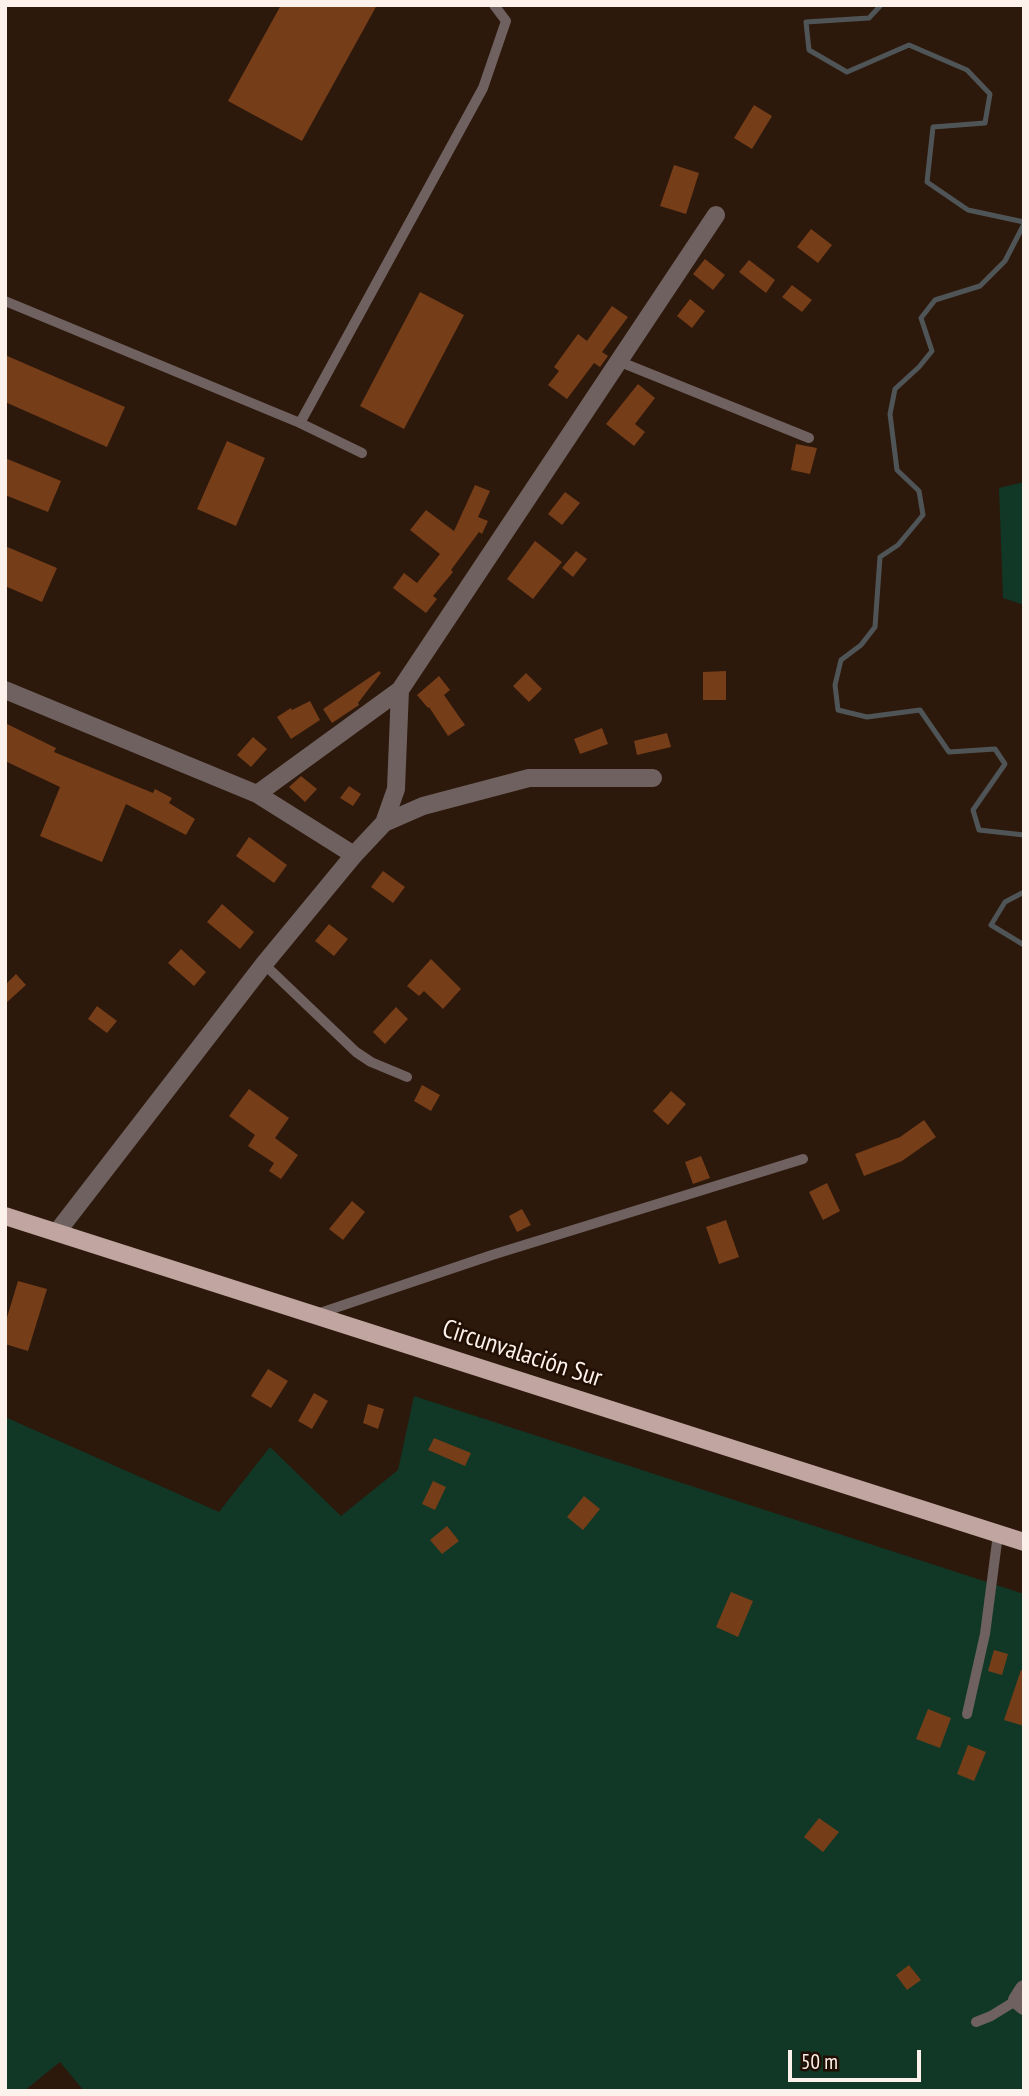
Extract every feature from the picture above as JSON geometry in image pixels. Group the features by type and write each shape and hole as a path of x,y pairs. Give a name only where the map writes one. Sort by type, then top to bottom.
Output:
{"main road":[{"name":"Circunvalación Sur","path":"5,1216 1024,1542"}],"street":[{"path":"257,794 400,690 716,215"},
{"path":"5,690 257,794 354,855"},
{"path":"57,1232 264,964 354,855 384,823 396,789 400,690"},
{"path":"384,823 424,806 529,778 653,778"}],"lane":[{"path":"300,423 482,88 506,21 494,5"},
{"path":"5,301 300,423 362,453"},
{"path":"618,361 809,438"},
{"path":"264,964 356,1052 370,1062 407,1077"},
{"path":"314,1315 492,1255 803,1159"},
{"path":"967,1714 985,1634 998,1534"},
{"path":"976,2022 1021,1998"}],"green space":[{"path":"1024,482 1024,605 1003,598 999,488"},
{"path":"414,1396 1024,1594 1024,2091 84,2091 60,2062 24,2091 5,2091 5,1417 219,1512 270,1447 341,1516 398,1470"}],"building":[{"path":"281,5 377,5 302,141 228,101"},
{"path":"754,105 772,116 752,149 734,138"},
{"path":"674,165 699,173 686,214 660,206"},
{"path":"811,229 832,245 818,263 797,247"},
{"path":"705,259 725,275 713,290 693,274"},
{"path":"749,260 775,280 766,293 739,272"},
{"path":"792,285 812,300 802,312 782,297"},
{"path":"420,292 464,315 404,429 360,406"},
{"path":"690,299 705,311 692,328 677,316"},
{"path":"612,306 628,317 602,352 608,356 600,367 594,363 567,399 548,385 559,371 554,367 578,334 587,341"},
{"path":"5,355 125,407 107,447 5,402"},
{"path":"638,384 655,398 635,424 645,432 634,446 606,424"},
{"path":"227,441 265,458 236,526 197,509"},
{"path":"796,444 817,448 810,474 791,470"},
{"path":"5,458 61,481 48,512 5,495"},
{"path":"475,485 490,491 478,517 488,521 482,534 479,532 451,570 453,572 433,596 437,599 426,613 393,588 404,573 417,583 440,554 410,530 426,510 454,531"},
{"path":"565,492 580,503 562,525 548,514"},
{"path":"535,541 562,562 533,599 507,579"},
{"path":"5,546 57,568 42,602 5,586"},
{"path":"576,551 587,559 573,577 562,568"},
{"path":"379,671 381,673 359,705 332,723 323,709"},
{"path":"726,671 726,700 703,700 703,672"},
{"path":"526,673 542,689 529,702 513,686"},
{"path":"439,676 450,690 444,695 465,725 448,736 429,707 417,695"},
{"path":"310,701 320,720 291,739 277,717"},
{"path":"5,723 56,748 54,752 153,793 155,789 172,798 169,803 195,819 186,835 126,804 102,862 40,836 60,787 5,761"},
{"path":"602,728 608,744 580,754 574,739"},
{"path":"667,733 671,747 637,755 634,741"},
{"path":"253,737 267,749 251,767 237,755"},
{"path":"301,776 317,789 305,802 289,787"},
{"path":"349,786 361,794 353,806 340,798"},
{"path":"249,837 287,865 274,883 236,856"},
{"path":"383,871 405,887 393,903 371,887"},
{"path":"222,904 254,932 240,949 207,922"},
{"path":"329,924 348,939 334,956 315,941"},
{"path":"181,949 206,972 194,986 168,963"},
{"path":"431,959 461,989 443,1009 424,991 419,996 407,986"},
{"path":"16,974 26,985 5,1004 5,985"},
{"path":"97,1006 117,1021 107,1033 88,1019"},
{"path":"396,1007 408,1019 385,1044 373,1032"},
{"path":"422,1085 440,1095 431,1111 414,1101"},
{"path":"249,1089 289,1118 275,1138 298,1155 281,1179 269,1171 274,1163 248,1146 255,1135 229,1116"},
{"path":"671,1091 686,1104 668,1125 653,1111"},
{"path":"924,1120 936,1137 902,1161 864,1176 855,1154 900,1137"},
{"path":"701,1156 710,1178 693,1184 685,1162"},
{"path":"827,1183 840,1211 823,1220 809,1192"},
{"path":"352,1201 365,1212 343,1240 329,1229"},
{"path":"522,1209 531,1225 517,1232 509,1216"},
{"path":"726,1220 739,1257 719,1264 706,1227"},
{"path":"18,1281 47,1289 28,1351 5,1344 5,1324"},
{"path":"268,1369 288,1381 271,1408 251,1396"},
{"path":"314,1393 328,1401 312,1429 298,1421"},
{"path":"368,1404 384,1409 378,1429 363,1423"},
{"path":"434,1438 471,1453 465,1466 428,1450"},
{"path":"433,1481 446,1487 435,1510 422,1504"},
{"path":"584,1496 600,1509 583,1530 567,1517"},
{"path":"447,1526 459,1541 442,1554 430,1540"},
{"path":"731,1592 753,1601 738,1637 716,1627"},
{"path":"994,1650 1008,1654 1002,1675 988,1671"},
{"path":"1021,1670 1024,1671 1024,1726 1004,1720"},
{"path":"928,1709 951,1718 940,1748 916,1739"},
{"path":"968,1745 986,1752 974,1781 957,1774"},
{"path":"819,1818 839,1832 823,1852 804,1837"},
{"path":"909,1965 921,1980 907,1990 896,1975"}],"waterway":[{"path":"881,5 869,18 806,22 809,50 847,72 909,45 967,70 990,94 985,123 933,127 927,182 968,210 1024,222"},
{"path":"1024,224 1005,261 980,286 935,300 921,318 932,351 895,389 890,414 897,470 919,491 923,515 898,545 880,557 875,627 861,645 841,660 835,685 838,710 867,717 920,710 949,752 995,749 1005,764 973,810 979,830 1024,835"},
{"path":"1024,892 1005,902 991,925 1024,945"}]}
